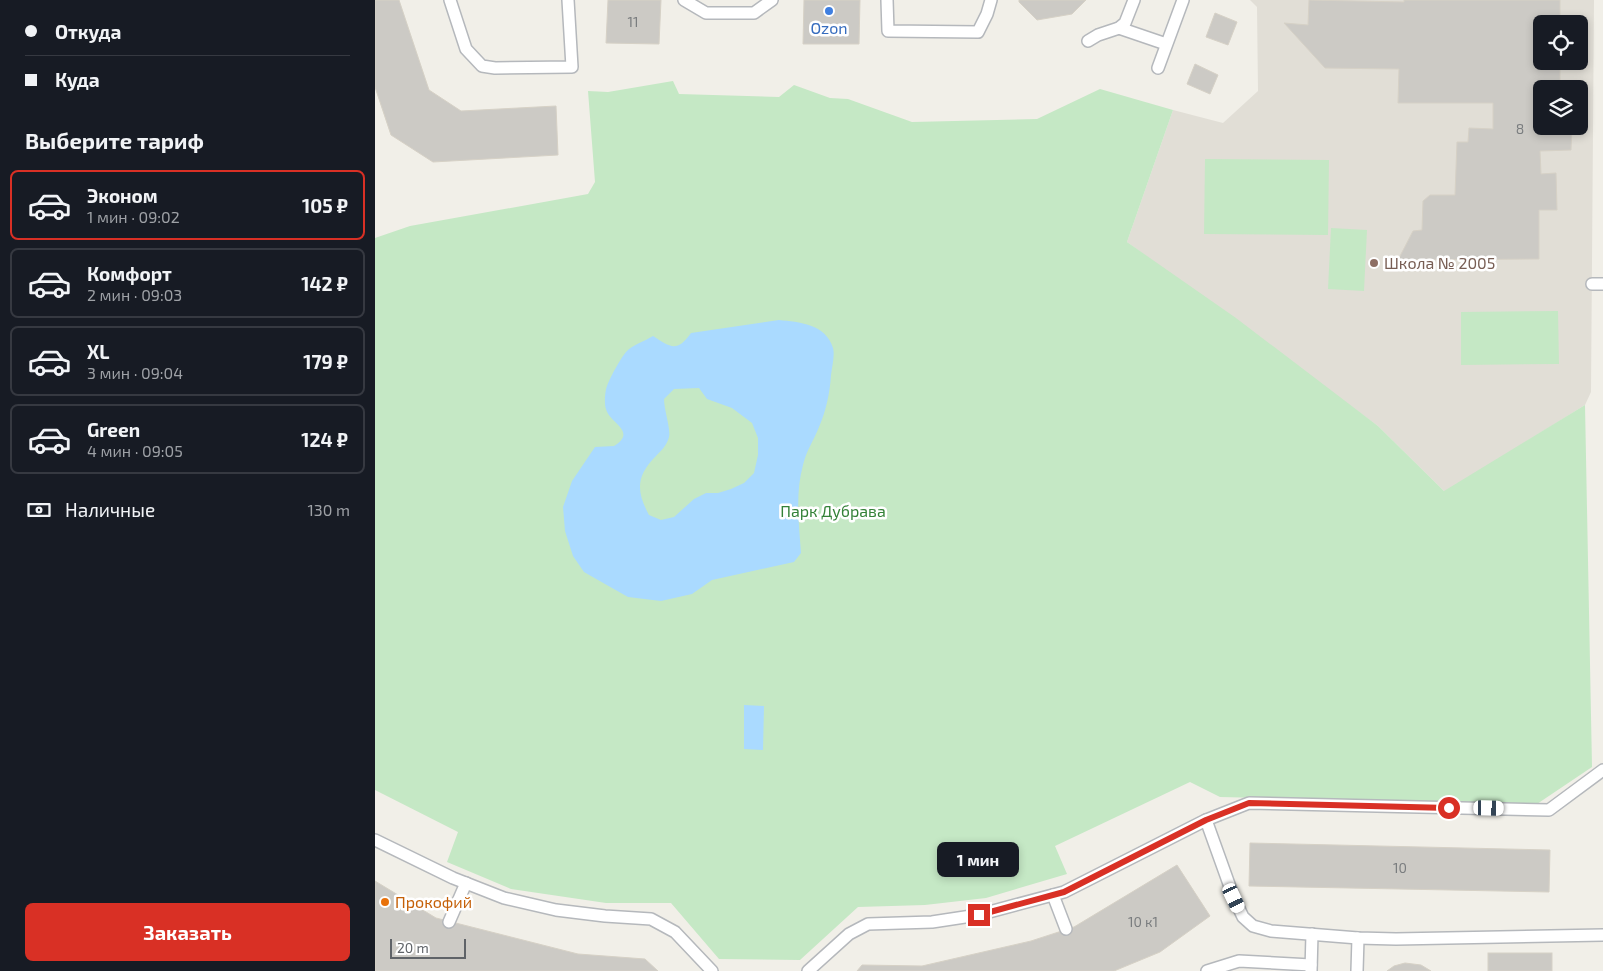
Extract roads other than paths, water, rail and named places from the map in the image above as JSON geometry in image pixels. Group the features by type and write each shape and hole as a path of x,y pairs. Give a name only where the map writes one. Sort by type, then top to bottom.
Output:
{"lane":[{"path":"450,0 466,49 482,66 495,68 572,67 568,0"},
{"path":"684,0 706,13 754,13 772,0"},
{"path":"887,0 888,31 969,32 978,32 987,14 991,0"},
{"path":"1088,41 1098,35 1119,28 1125,23 1134,0"},
{"path":"1158,68 1183,0"},
{"path":"1119,28 1166,44"},
{"path":"808,971 849,934 868,924 941,921 979,915 1064,892 1206,820 1249,803 1549,810 1603,770"},
{"path":"1206,820 1234,898 1243,917 1253,926 1271,931 1358,938 1603,936"},
{"path":"375,840 466,883 504,898 556,910 651,920 675,932 712,971"},
{"path":"449,922 466,883"},
{"path":"1053,895 1066,929"},
{"path":"1207,971 1239,961 1311,968 1313,934"},
{"path":"1357,971 1358,938"}],"water":[{"path":"779,320 803,323 818,329 829,340 833,348 834,354 827,401 817,432 804,460 799,487 798,509 801,553 794,562 712,580 692,594 661,601 628,597 584,572 573,556 565,531 563,507 572,481 595,447 614,446 621,441 623,431 608,414 605,401 607,386 626,352 653,336 664,343 677,346 691,333","holes":["699,388 707,399 732,408 752,423 758,438 758,455 754,473 744,483 731,489 718,493 706,493 694,499 674,517 661,520 649,515 642,498 640,484 649,463 664,448 669,437 664,399 674,389"]},
{"path":"744,705 764,706 763,750 744,749"}],"place":[{"name":"Ozon","path":"829,11"},
{"name":"Школа № 2005","path":"1374,263"},
{"name":"Прокофий","path":"385,902"}],"park label":[{"name":"Парк Дубрава","path":"833,511"}]}
